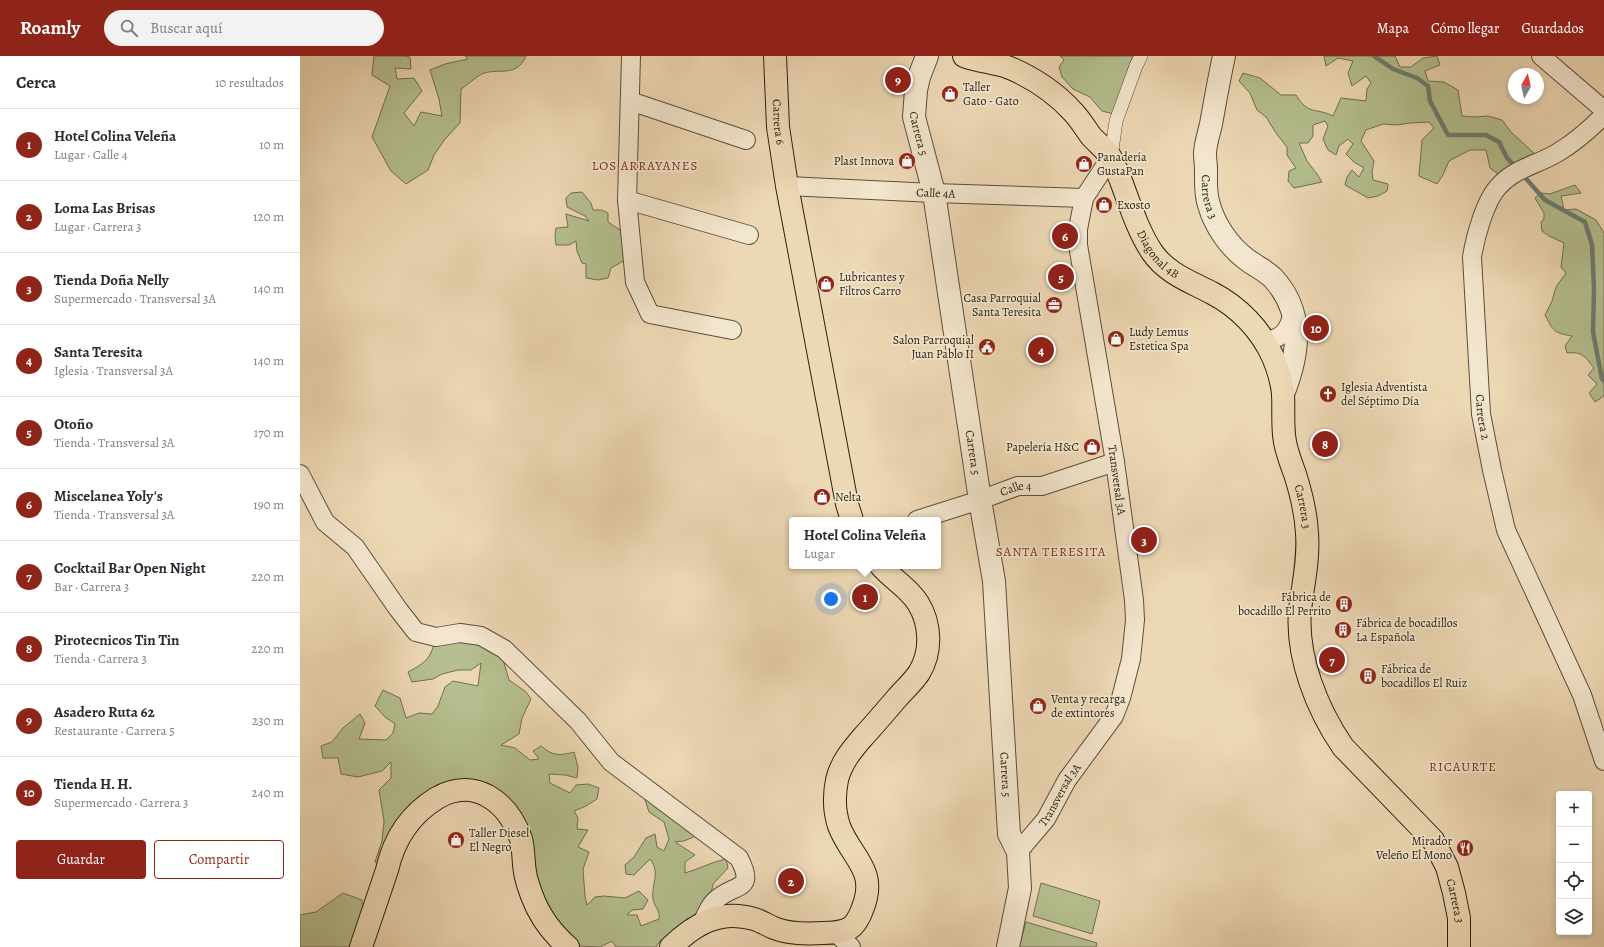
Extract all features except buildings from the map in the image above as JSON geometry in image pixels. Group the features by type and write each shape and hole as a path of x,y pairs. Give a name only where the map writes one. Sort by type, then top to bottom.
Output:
{"main road":[{"name":"Carrera 6","path":"775,56 778,127 787,186 846,497 851,517"},
{"name":"Diagonal 4B","path":"964,56 1008,67 1043,86 1073,111 1092,137 1111,157 1138,225 1153,252 1162,263 1172,271 1198,287 1218,296 1236,309 1257,330 1265,342 1278,370 1283,394"},
{"name":"Carrera 3","path":"1283,394 1285,444 1300,493 1307,532 1306,571 1300,611 1301,647 1306,666 1324,714 1343,747 1432,840 1447,867 1459,918 1459,947"},
{"path":"671,947 688,931 702,923 723,917 739,916 755,919 775,928 805,934 835,932 850,928 856,921 864,905 867,888 866,875 861,863 849,846 839,825 835,802 837,779 846,757 919,672 927,652 929,642 926,621 918,602 911,593 884,569"},
{"path":"361,947 392,851 400,833 427,804 454,791 470,790 486,794 499,804 516,829 524,849 525,871 532,898 554,933 568,947"}],"street":[{"path":"631,56 627,200 635,282 650,314 732,330"},
{"name":"Carrera 5","path":"927,56 916,90 914,117 934,194 980,500 994,581 1008,834 1018,852"},
{"path":"1111,157 1116,121 1141,56"},
{"name":"Carrera 3","path":"1224,56 1205,154 1208,203 1216,224 1230,243 1247,261 1261,268 1273,278 1281,288 1294,312 1296,336 1295,350 1291,374 1283,394"},
{"path":"1542,56 1604,110"},
{"path":"630,101 746,140"},
{"name":"Carrera 2","path":"1604,114 1586,132 1556,154 1511,175 1498,187 1492,196 1476,236 1472,257 1482,414 1492,470 1506,530 1582,695 1604,761"},
{"name":"Transversal 3A","path":"1018,852 1046,819 1067,780 1114,716 1127,679 1134,640 1134,600 1115,462 1079,252 1078,229 1084,198 1111,157"},
{"name":"Calle 4A","path":"787,186 934,194 1084,198"},
{"path":"627,200 749,234"},
{"path":"1265,342 1279,338 1288,329 1294,312"},
{"name":"Calle 4","path":"926,517 1018,486 1042,486 1115,462"},
{"path":"300,474 325,522 355,547 398,609 416,632 436,637 460,633 481,636 504,649 578,721 611,762 739,858 745,869 745,880 741,887 729,890 715,900 702,923"},
{"path":"1008,947 1020,888 1018,852"},
{"path":"835,932 851,947"}],"green space":[{"path":"374,56 410,57 411,69 395,68 397,79 414,78 422,91 404,113 414,126 421,112 442,116 439,99 430,70 445,64 468,59 465,56 526,56 517,68 482,74 461,89 460,123 445,139 434,155 428,170 406,184 391,171 372,137 390,86 372,75"},
{"path":"1060,56 1133,56 1123,92 1114,114 1102,111 1090,97 1073,89 1062,77 1059,67 1064,60"},
{"path":"1324,56 1395,56 1400,67 1411,67 1423,58 1437,56 1440,65 1425,71 1428,81 1444,82 1458,90 1462,116 1488,116 1502,120 1511,132 1535,154 1516,168 1507,167 1502,177 1490,168 1486,150 1470,150 1449,161 1437,184 1419,176 1422,140 1434,128 1429,122 1397,125 1383,124 1366,130 1361,141 1374,161 1372,172 1373,180 1388,184 1387,191 1378,196 1368,198 1345,185 1347,177 1352,170 1359,177 1364,168 1354,162 1346,154 1353,144 1348,139 1339,146 1336,155 1328,150 1323,139 1328,126 1325,121 1313,125 1313,136 1308,143 1299,143 1307,161 1322,182 1294,188 1288,181 1289,171 1296,168 1287,155 1287,147 1266,117 1257,110 1250,93 1239,81 1243,73 1260,78 1281,95 1296,95 1305,106 1333,116 1341,98 1366,101 1367,89 1371,83 1366,76 1352,86 1348,73 1353,61 1338,58 1326,66"},
{"path":"1575,185 1581,193 1561,196 1564,210 1576,209 1596,220 1604,233 1604,396 1595,402 1589,393 1597,384 1588,375 1594,368 1586,358 1580,354 1567,353 1565,346 1572,336 1561,334 1554,330 1545,315 1552,301 1556,287 1566,273 1561,267 1564,243 1542,231 1541,222 1544,219 1544,213 1535,198 1541,193 1550,194"},
{"path":"582,192 591,203 593,210 602,210 608,213 608,222 629,236 627,259 611,268 608,278 598,280 586,278 586,264 582,263 577,251 576,241 569,245 556,245 556,228 568,227 566,214 589,221 585,216 567,207 566,198 571,193"},
{"path":"453,642 483,643 502,656 509,680 526,692 531,699 522,718 519,734 501,745 515,748 530,760 539,759 533,751 541,746 549,752 556,754 574,752 578,767 577,778 565,775 549,774 550,783 570,793 576,785 588,784 599,788 597,799 574,811 578,818 577,829 588,830 578,847 589,852 583,869 587,905 595,897 604,896 625,898 639,891 648,900 643,909 632,910 627,915 637,915 641,926 659,919 659,914 653,899 655,869 650,859 634,875 626,874 625,865 634,857 646,838 655,834 657,847 664,851 669,839 664,822 649,812 644,797 696,836 684,841 675,842 695,855 685,862 685,873 726,859 728,868 713,884 711,894 697,922 687,918 679,933 660,941 656,947 616,947 612,941 600,947 578,946 563,930 541,897 504,795 433,796 382,867 375,862 382,841 384,821 379,790 391,778 391,762 382,771 358,777 341,774 338,758 323,758 321,746 332,742 343,728 360,714 365,723 359,739 386,740 393,733 395,724 385,717 375,706 383,690 400,698 406,718 419,713 432,714 438,706 445,687 453,681 478,686 481,663 471,670 458,670 442,674 433,679 412,682 408,672 428,658 434,644"},
{"path":"1041,883 1100,901 1092,934 1033,916"},
{"path":"343,893 362,900 364,927 354,947 300,947 300,915 316,912"},
{"path":"1026,922 1097,943 1096,947 1019,947"}],"waterway":[{"path":"1374,56 1393,69 1417,78 1428,86 1430,101 1448,135 1486,135 1499,142 1507,158 1517,168"},
{"path":"1521,173 1545,200 1585,222 1592,245 1594,288 1593,332 1602,379 1604,381"}],"place":[{"name":"Asadero Ruta 62","path":"898,80"},
{"name":"Taller Gato - Gato","path":"950,94"},
{"name":"Plast Innova","path":"907,161"},
{"name":"Panadería GustaPan","path":"1084,164"},
{"name":"Exosto","path":"1104,205"},
{"name":"Miscelanea Yoly's","path":"1065,236"},
{"name":"Otoño","path":"1061,277"},
{"name":"Lubricantes y Filtros Carro","path":"826,284"},
{"name":"Casa Parroquial Santa Teresita","path":"1054,305"},
{"name":"Tienda H. H.","path":"1316,328"},
{"name":"Ludy Lemus Estetica Spa","path":"1116,339"},
{"name":"Salon Parroquial Juan Pablo II","path":"987,347"},
{"name":"Santa Teresita","path":"1041,350"},
{"name":"Iglesia Adventista del Séptimo Día","path":"1328,394"},
{"name":"Pirotecnicos Tin Tin","path":"1325,444"},
{"name":"Papelería H&C","path":"1092,447"},
{"name":"Nelta","path":"822,497"},
{"name":"Tienda Doña Nelly","path":"1144,540"},
{"name":"Hotel Colina Veleña","path":"865,597"},
{"name":"Fábrica de bocadillo El Perrito","path":"1344,604"},
{"name":"Fábrica de bocadillos La Española","path":"1343,630"},
{"name":"Cocktail Bar Open Night","path":"1332,660"},
{"name":"Fábrica de bocadillos El Ruiz","path":"1368,676"},
{"name":"Venta y recarga de extintores","path":"1038,706"},
{"name":"Taller Diesel El Negro","path":"456,840"},
{"name":"Mirador Veleño El Mono","path":"1465,848"},
{"name":"Loma Las Brisas","path":"791,881"}],"district":[{"name":"LOS ARRAYANES","path":"645,165"},
{"name":"SANTA TERESITA","path":"1051,551"},
{"name":"RICAURTE","path":"1463,766"}]}
